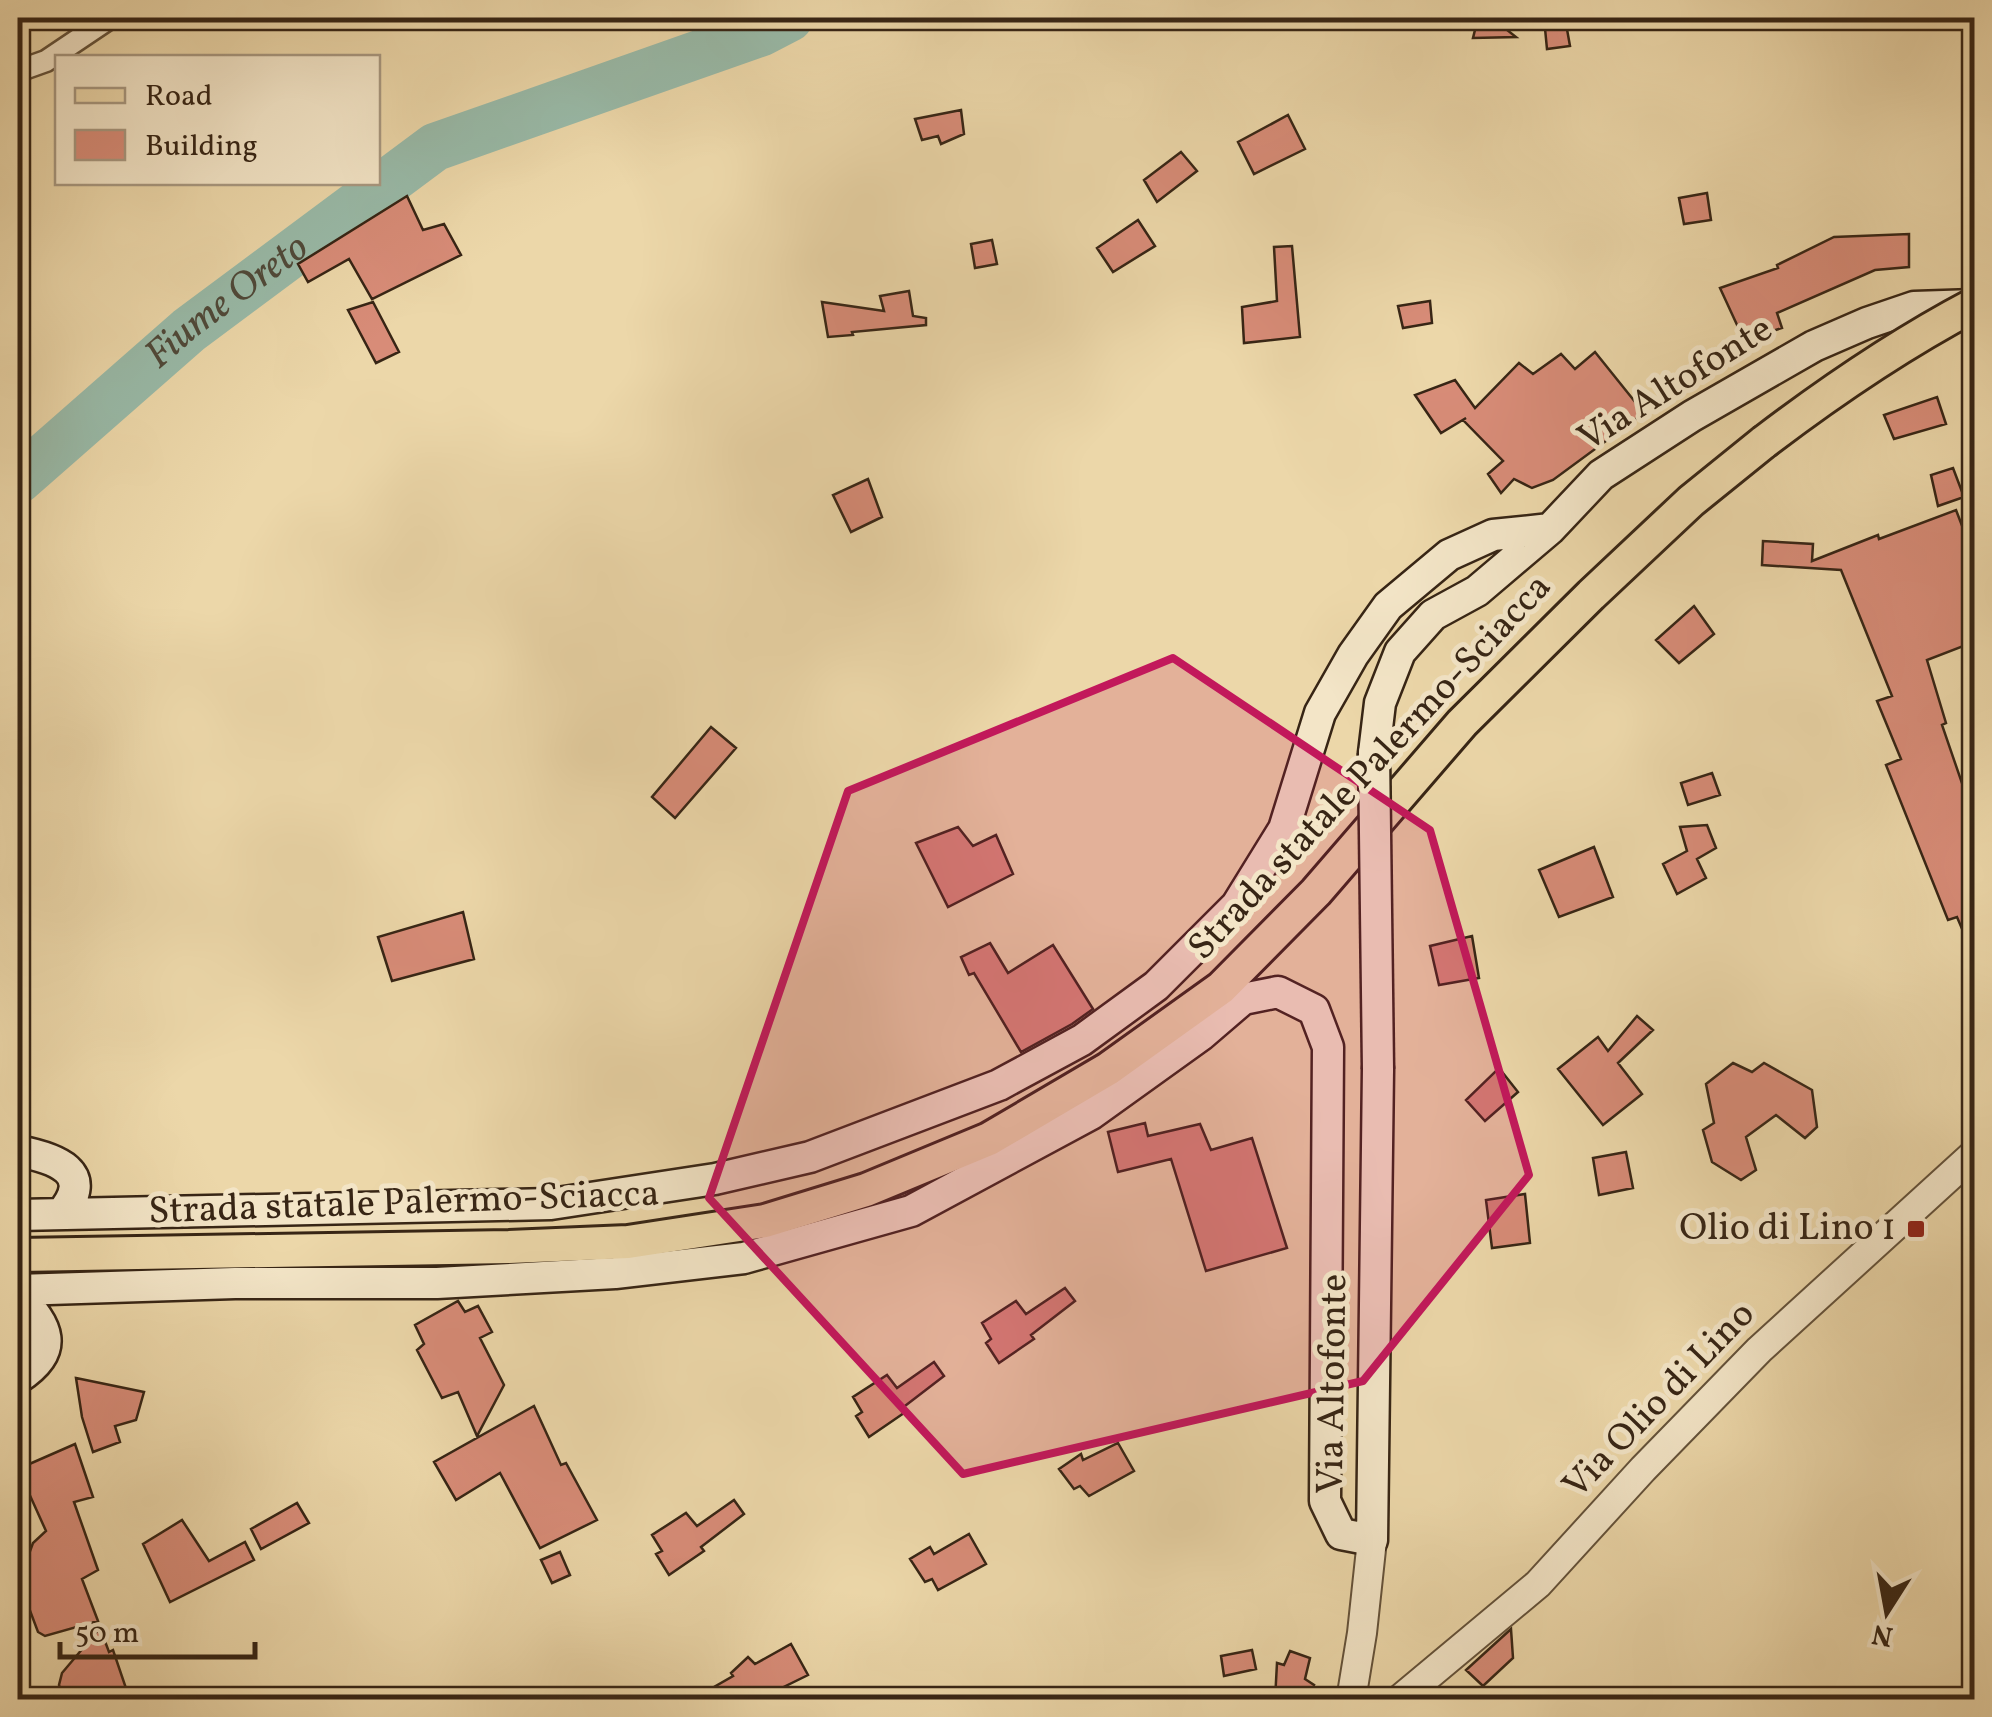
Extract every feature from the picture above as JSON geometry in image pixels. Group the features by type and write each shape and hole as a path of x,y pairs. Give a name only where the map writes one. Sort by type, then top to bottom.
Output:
{"main road":[{"name":"Strada statale Palermo-Sciacca","path":"18,1255 628,1242 765,1221 866,1190 989,1139 1108,1069 1221,988 1316,892 1462,723 1677,515 1823,397 1926,330 1974,305"},
{"name":"Via Altofonte","path":"1372,1540 1378,1069 1374,753 1380,703 1400,652 1433,615 1478,590 1550,529 1601,475 1692,416 1814,346 1867,323 1914,307 1974,305"},
{"path":"18,1215 551,1204 714,1179 810,1158 999,1085 1082,1040 1156,986 1237,905 1284,829 1320,714 1353,655 1388,606 1449,555 1493,535 1550,529"},
{"path":"18,1293 235,1284 437,1283 614,1273 744,1258 910,1211 1091,1114 1201,1035 1243,999 1278,992 1314,1010 1328,1047 1325,1502 1341,1534 1372,1540"},
{"path":"18,1151 70,1170 76,1186 72,1201 61,1214"},
{"path":"18,1293 39,1317 47,1340 40,1358 18,1378"}],"street":[{"path":"55,55 110,18"},
{"path":"18,71 55,55"},
{"name":"Via Olio di Lino","path":"1398,1700 1538,1584 1759,1350 1974,1154"},
{"name":"Via Altofonte","path":"1351,1700 1372,1540"}],"highlighted area":[{"path":"1173,658 1430,830 1529,1175 1363,1381 963,1474 709,1198 848,791"}],"building":[{"path":"1478,18 1492,18 1516,37 1473,38"},
{"path":"1544,18 1565,18 1570,46 1547,49"},
{"path":"961,110 964,134 941,144 938,136 922,140 915,119"},
{"path":"1288,115 1305,149 1254,174 1238,142"},
{"path":"1181,152 1197,171 1157,202 1144,180"},
{"path":"1707,193 1711,220 1684,224 1679,198"},
{"path":"407,196 423,230 444,224 461,255 372,299 349,259 308,282 298,264"},
{"path":"1138,220 1155,246 1113,272 1097,248"},
{"path":"1909,234 1909,267 1875,270 1777,313 1782,328 1744,340 1720,288 1778,268 1777,265 1834,237"},
{"path":"992,240 997,264 975,268 971,244"},
{"path":"1292,246 1300,337 1244,343 1242,307 1277,301 1274,247"},
{"path":"909,291 913,316 926,318 926,325 828,337 822,302 884,311 880,296"},
{"path":"1430,301 1432,323 1403,328 1398,306"},
{"path":"373,302 399,352 376,363 348,310"},
{"path":"1595,352 1644,413 1553,480 1532,488 1514,479 1501,493 1488,474 1503,461 1463,420 1466,418 1441,433 1415,395 1455,380 1475,408 1519,363 1533,374 1561,354 1575,369"},
{"path":"1937,397 1946,424 1894,439 1884,415"},
{"path":"1953,468 1964,497 1938,506 1931,475"},
{"path":"868,479 882,517 851,532 833,495"},
{"path":"1956,510 1974,557 1974,642 1927,660 1946,723 1942,725 1974,818 1974,957 1957,917 1948,920 1886,765 1901,759 1877,701 1892,696 1841,570 1762,565 1763,541 1813,544 1812,561"},
{"path":"1694,606 1714,634 1679,663 1656,640"},
{"path":"711,727 736,748 675,818 652,797"},
{"path":"1712,773 1720,795 1688,805 1681,783"},
{"path":"1707,825 1716,848 1697,859 1706,878 1677,894 1663,864 1687,851 1680,827"},
{"path":"958,827 973,846 996,835 1013,874 948,907 916,843"},
{"path":"1594,847 1613,897 1559,917 1539,870"},
{"path":"463,912 474,959 392,981 378,937"},
{"path":"1472,936 1479,978 1439,985 1430,946"},
{"path":"990,943 1008,973 1053,945 1093,1009 1021,1052 961,957"},
{"path":"1637,1016 1653,1030 1618,1063 1642,1094 1603,1125 1558,1069 1598,1037 1608,1051"},
{"path":"1733,1063 1752,1072 1764,1063 1812,1090 1817,1127 1805,1138 1776,1115 1746,1137 1756,1170 1741,1180 1712,1162 1703,1130 1714,1123 1706,1084"},
{"path":"1499,1068 1518,1092 1485,1121 1466,1100"},
{"path":"1145,1123 1148,1136 1200,1124 1211,1150 1252,1138 1287,1248 1206,1271 1171,1159 1118,1172 1108,1132"},
{"path":"1626,1152 1633,1188 1599,1195 1593,1158"},
{"path":"1525,1194 1530,1243 1492,1248 1486,1200"},
{"path":"1065,1288 1075,1301 1031,1335 1034,1339 999,1363 986,1343 991,1339 982,1323 1016,1301 1026,1314"},
{"path":"458,1301 465,1312 478,1306 492,1332 480,1338 504,1385 477,1436 458,1392 442,1398 417,1350 424,1344 415,1325"},
{"path":"934,1362 944,1376 901,1409 904,1413 869,1437 856,1416 862,1412 853,1397 887,1375 897,1388"},
{"path":"76,1378 144,1392 136,1420 115,1426 120,1442 93,1452"},
{"path":"534,1406 561,1465 566,1463 597,1520 540,1548 500,1473 456,1500 434,1462"},
{"path":"1118,1443 1134,1471 1089,1496 1080,1486 1074,1489 1059,1469 1081,1454 1083,1460"},
{"path":"75,1444 93,1497 74,1502 98,1570 82,1579 98,1621 45,1636 38,1632 23,1592 28,1581 26,1562 33,1543 46,1531 18,1469"},
{"path":"734,1500 744,1514 701,1547 704,1551 669,1575 656,1554 662,1551 652,1535 686,1513 697,1526"},
{"path":"297,1503 309,1523 261,1549 251,1529"},
{"path":"182,1520 209,1561 245,1542 254,1560 170,1602 143,1544"},
{"path":"969,1534 986,1564 938,1590 932,1579 925,1582 910,1559 930,1547 934,1554"},
{"path":"560,1552 570,1575 552,1583 541,1560"},
{"path":"100,1628 109,1652 113,1650 130,1700 64,1700 59,1685 62,1673"},
{"path":"1511,1629 1513,1658 1483,1686 1466,1670"},
{"path":"791,1644 808,1675 759,1699 751,1688 729,1700 711,1700 707,1691 733,1676 731,1673 748,1657 755,1664"},
{"path":"1252,1650 1256,1669 1224,1676 1221,1656"},
{"path":"1290,1651 1310,1658 1305,1679 1314,1685 1305,1700 1275,1700 1277,1663 1284,1665"}],"waterway":[{"name":"Fiume Oreto","path":"18,480 189,330 435,147 762,32 789,18"}],"place":[{"name":"Olio di Lino 1","path":"1916,1229"}]}
